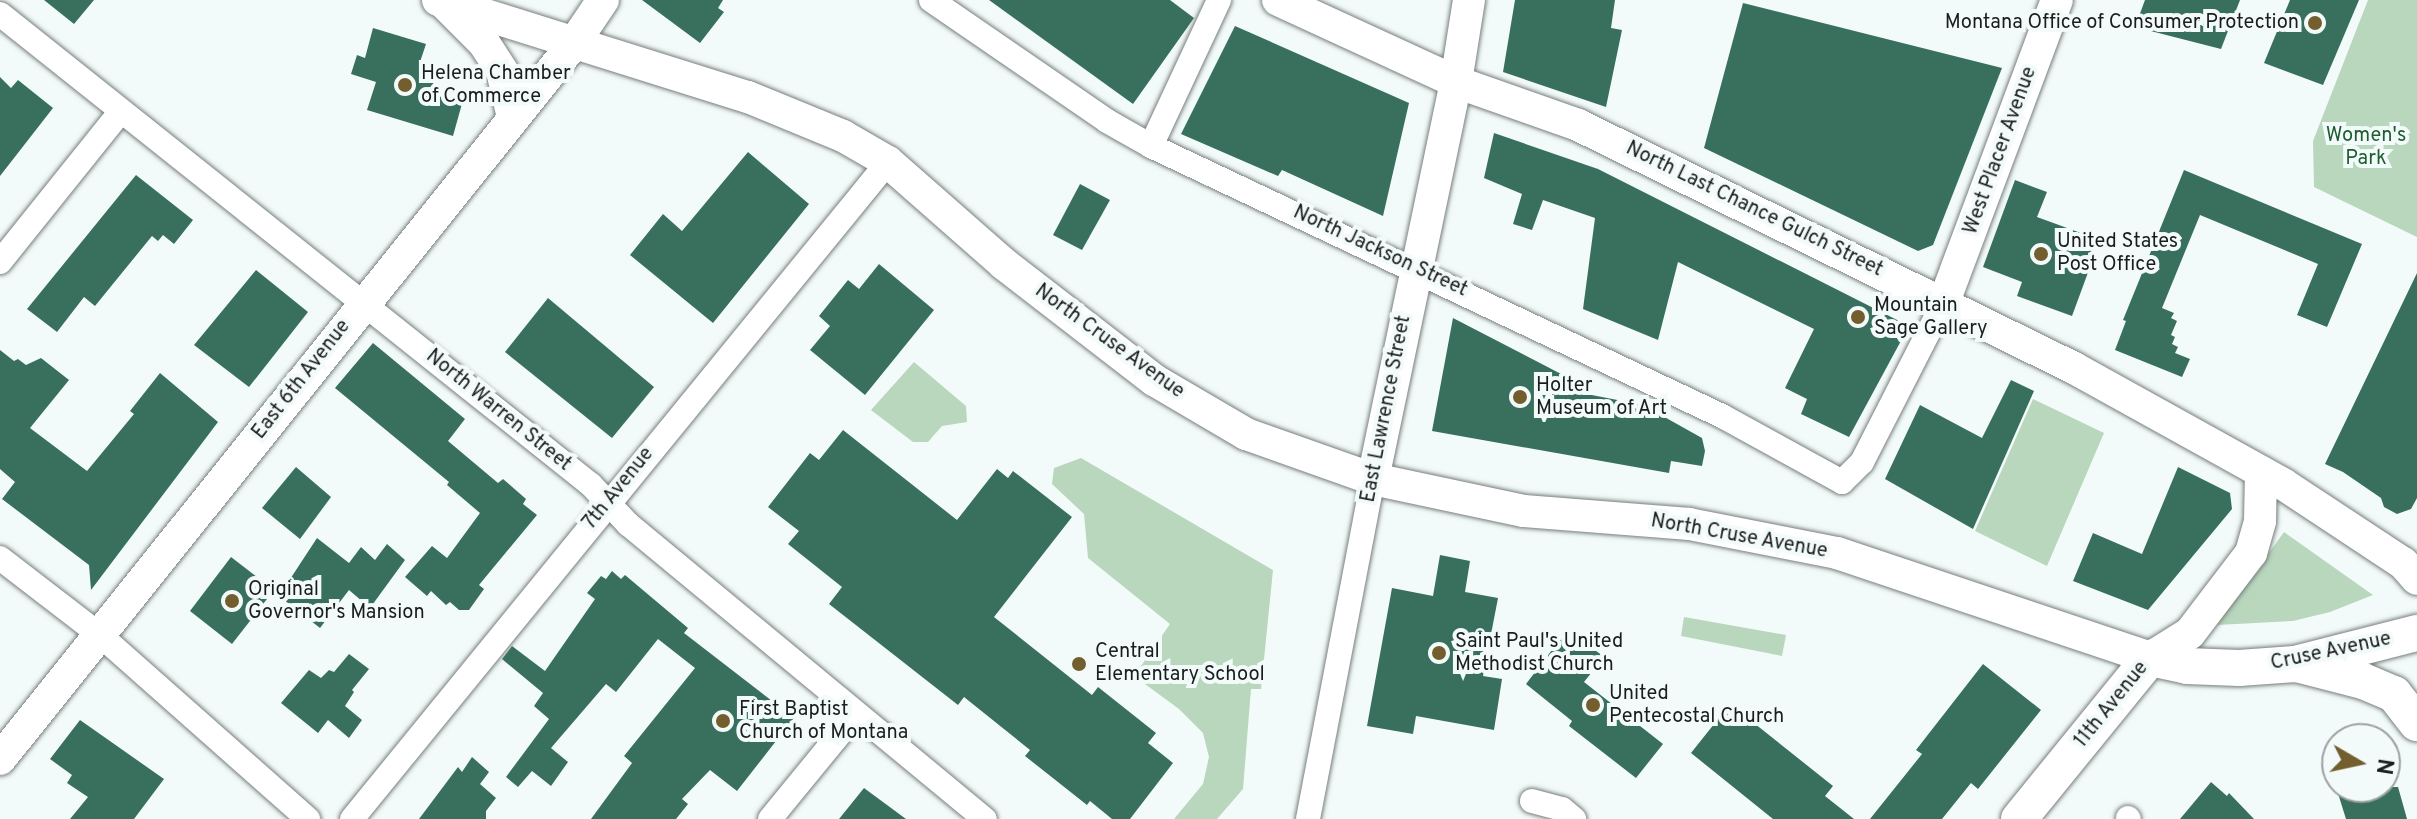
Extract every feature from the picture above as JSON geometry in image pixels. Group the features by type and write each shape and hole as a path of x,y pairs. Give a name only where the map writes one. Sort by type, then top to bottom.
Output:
{"main road":[{"name":"Cruse Avenue","path":"2150,658 2200,667 2295,664 2417,633"},
{"name":"11th Avenue","path":"2019,819 2150,658"},
{"path":"2295,664 2363,681 2394,694 2417,723"}],"street":[{"name":"East 6th Avenue","path":"0,759 362,302 574,43 603,0"},
{"name":"North Jackson Street","path":"931,0 1107,121 1151,146 1415,268 1722,416 1842,482 1862,462 1944,302"},
{"path":"1151,146 1219,0"},
{"name":"North Last Chance Gulch Street","path":"1278,0 1456,82 1578,125 2074,368 2261,472 2403,563 2417,579"},
{"name":"East Lawrence Street","path":"1308,819 1415,268 1456,82 1469,0"},
{"name":"West Placer Avenue","path":"1944,302 2057,0"},
{"name":"North Cruse Avenue","path":"440,1 748,97 843,136 888,162 1004,264 1154,380 1246,434 1373,479 1524,511 1689,524 1837,553 2150,658"},
{"path":"440,1 484,43 502,71 513,117"},
{"name":"North Warren Street","path":"0,14 591,485 628,524 855,715 985,819"},
{"path":"0,262 120,112"},
{"name":"7th Avenue","path":"352,819 888,162"},
{"name":"11th Avenue","path":"2150,658 2190,633 2251,553 2260,525 2261,472"},
{"path":"0,558 100,635 308,819"},
{"path":"770,819 855,715"},
{"path":"1532,801 1562,809 1574,819"}],"green space":[{"name":"Women's Park","path":"2368,0 2417,0 2417,237 2314,187 2313,141"},
{"path":"914,362 966,406 967,422 942,426 928,442 913,442 871,410"},
{"path":"2033,399 2104,433 2047,566 1975,531"},
{"path":"1081,458 1273,570 1261,689 1251,689 1243,789 1217,819 1174,819 1203,784 1209,757 1203,733 1179,709 1134,676 1170,624 1088,558 1084,514 1052,484 1054,468"},
{"path":"2284,532 2373,595 2330,612 2293,621 2217,625"},
{"path":"1684,617 1786,635 1782,656 1681,636"}],"building":[{"path":"44,0 94,0 74,24"},
{"path":"642,0 723,0 718,8 724,12 700,43"},
{"path":"989,0 1170,0 1194,18 1133,104"},
{"path":"1515,0 1615,0 1611,28 1622,30 1606,107 1503,72"},
{"path":"2145,0 2240,0 2221,49 2135,27"},
{"path":"2290,0 2359,0 2323,85 2264,63"},
{"path":"1743,3 2002,68 1933,245 1918,251 1704,148"},
{"path":"1235,26 1409,103 1383,216 1282,170 1278,176 1181,134"},
{"path":"373,28 426,44 419,65 437,71 431,91 463,100 453,136 367,110 376,82 351,74 357,55 365,58"},
{"path":"0,77 11,88 18,80 53,108 0,176"},
{"path":"1494,133 1598,169 1909,326 1849,437 1801,414 1807,399 1785,388 1814,329 1678,262 1658,340 1583,309 1595,218 1543,200 1532,230 1513,224 1522,194 1484,178"},
{"path":"748,152 809,204 713,323 630,255 663,214 682,231"},
{"path":"2184,170 2362,244 2327,327 2297,315 2318,264 2200,215 2162,308 2174,313 2171,318 2177,321 2171,335 2175,337 2172,344 2178,347 2175,353 2190,359 2182,377 2115,350 2126,321 2123,320"},
{"path":"136,175 193,220 174,244 163,235 158,241 152,236 95,306 84,297 57,332 27,309"},
{"name":"United States Post Office","path":"2015,180 2047,192 2037,217 2100,240 2072,316 2017,296 2022,282 1983,267"},
{"path":"1080,184 1110,200 1082,250 1053,235"},
{"path":"879,264 934,310 865,395 810,350 830,326 819,316 848,280 859,289"},
{"path":"256,270 308,312 249,387 194,345"},
{"path":"2417,273 2417,498 2411,509 2397,514 2384,507 2381,498 2343,472 2325,464"},
{"path":"548,298 654,387 612,438 505,352"},
{"name":"Holter Museum of Art","path":"1453,318 1563,375 1561,389 1643,405 1702,438 1705,451 1702,466 1671,461 1669,473 1432,431"},
{"path":"373,343 465,419 448,441 498,483 503,479 526,499 523,504 537,515 479,585 484,589 469,610 459,610 450,602 446,605 431,591 427,596 405,577 432,546 447,558 480,513 447,485 449,482 335,388"},
{"path":"0,350 14,361 18,359 26,365 41,358 69,380 30,428 87,471 134,414 130,411 160,373 218,422 91,590 89,565 2,499 15,482 0,469"},
{"path":"2011,380 2034,391 1973,529 1885,479 1920,405 1982,438"},
{"path":"843,430 957,520 997,469 1008,478 1013,471 1072,517 994,617 1092,695 1098,687 1156,733 1148,743 1173,763 1130,819 1112,819 1090,801 1087,805 1025,756 1030,750 964,697 958,705 829,604 842,587 788,544 799,531 768,507 810,453 819,460"},
{"path":"296,467 331,497 300,539 262,508"},
{"path":"2178,467 2230,493 2232,509 2148,610 2073,581 2093,533 2142,554"},
{"path":"317,538 349,563 361,547 375,560 387,544 405,560 370,608 349,590 320,628 279,596"},
{"path":"1440,555 1470,561 1465,592 1498,598 1483,676 1502,679 1494,730 1416,716 1413,734 1367,726 1392,588 1433,596"},
{"name":"Original Governor's Mansion","path":"231,557 274,590 232,644 190,611"},
{"path":"612,571 621,579 625,575 688,628 684,633 794,718 737,791 710,770 682,799 688,804 676,819 591,819 632,763 624,756 695,668 658,639 616,692 606,684 551,748 568,762 551,786 532,771 518,787 506,777 549,719 534,706 543,693 502,659 512,646 545,671 595,599 587,593 601,576 606,579"},
{"path":"1568,629 1604,657 1584,682 1663,744 1636,778 1569,726 1572,721 1526,684"},
{"path":"349,654 369,669 352,690 354,692 345,706 362,720 349,738 328,720 318,733 281,703 309,670 321,678 329,670 334,672"},
{"path":"1983,664 2041,710 1978,789 1971,783 1942,819 1870,819 1922,754 1916,750"},
{"path":"1730,704 1833,786 1825,796 1854,819 1773,819 1691,753"},
{"path":"80,720 164,779 134,819 70,819 88,797 67,783 72,775 50,759"},
{"path":"472,757 489,772 480,784 496,798 486,811 486,819 419,819 458,767 462,772"},
{"path":"2211,782 2227,796 2229,793 2254,819 2180,819"},
{"path":"864,788 906,819 839,819"},
{"path":"2401,798 2407,819 2346,819 2341,803 2401,803"}],"place":[{"name":"Montana Office of Consumer Protection","path":"2315,23"},
{"name":"Helena Chamber of Commerce","path":"405,85"},
{"name":"United States Post Office","path":"2041,254"},
{"name":"Mountain Sage Gallery","path":"1858,317"},
{"name":"Holter Museum of Art","path":"1520,397"},
{"name":"Original Governor's Mansion","path":"232,601"},
{"name":"Saint Paul's United Methodist Church","path":"1439,653"},
{"name":"Central Elementary School","path":"1079,664"},
{"name":"United Pentecostal Church","path":"1593,705"},
{"name":"First Baptist Church of Montana","path":"723,721"}]}
